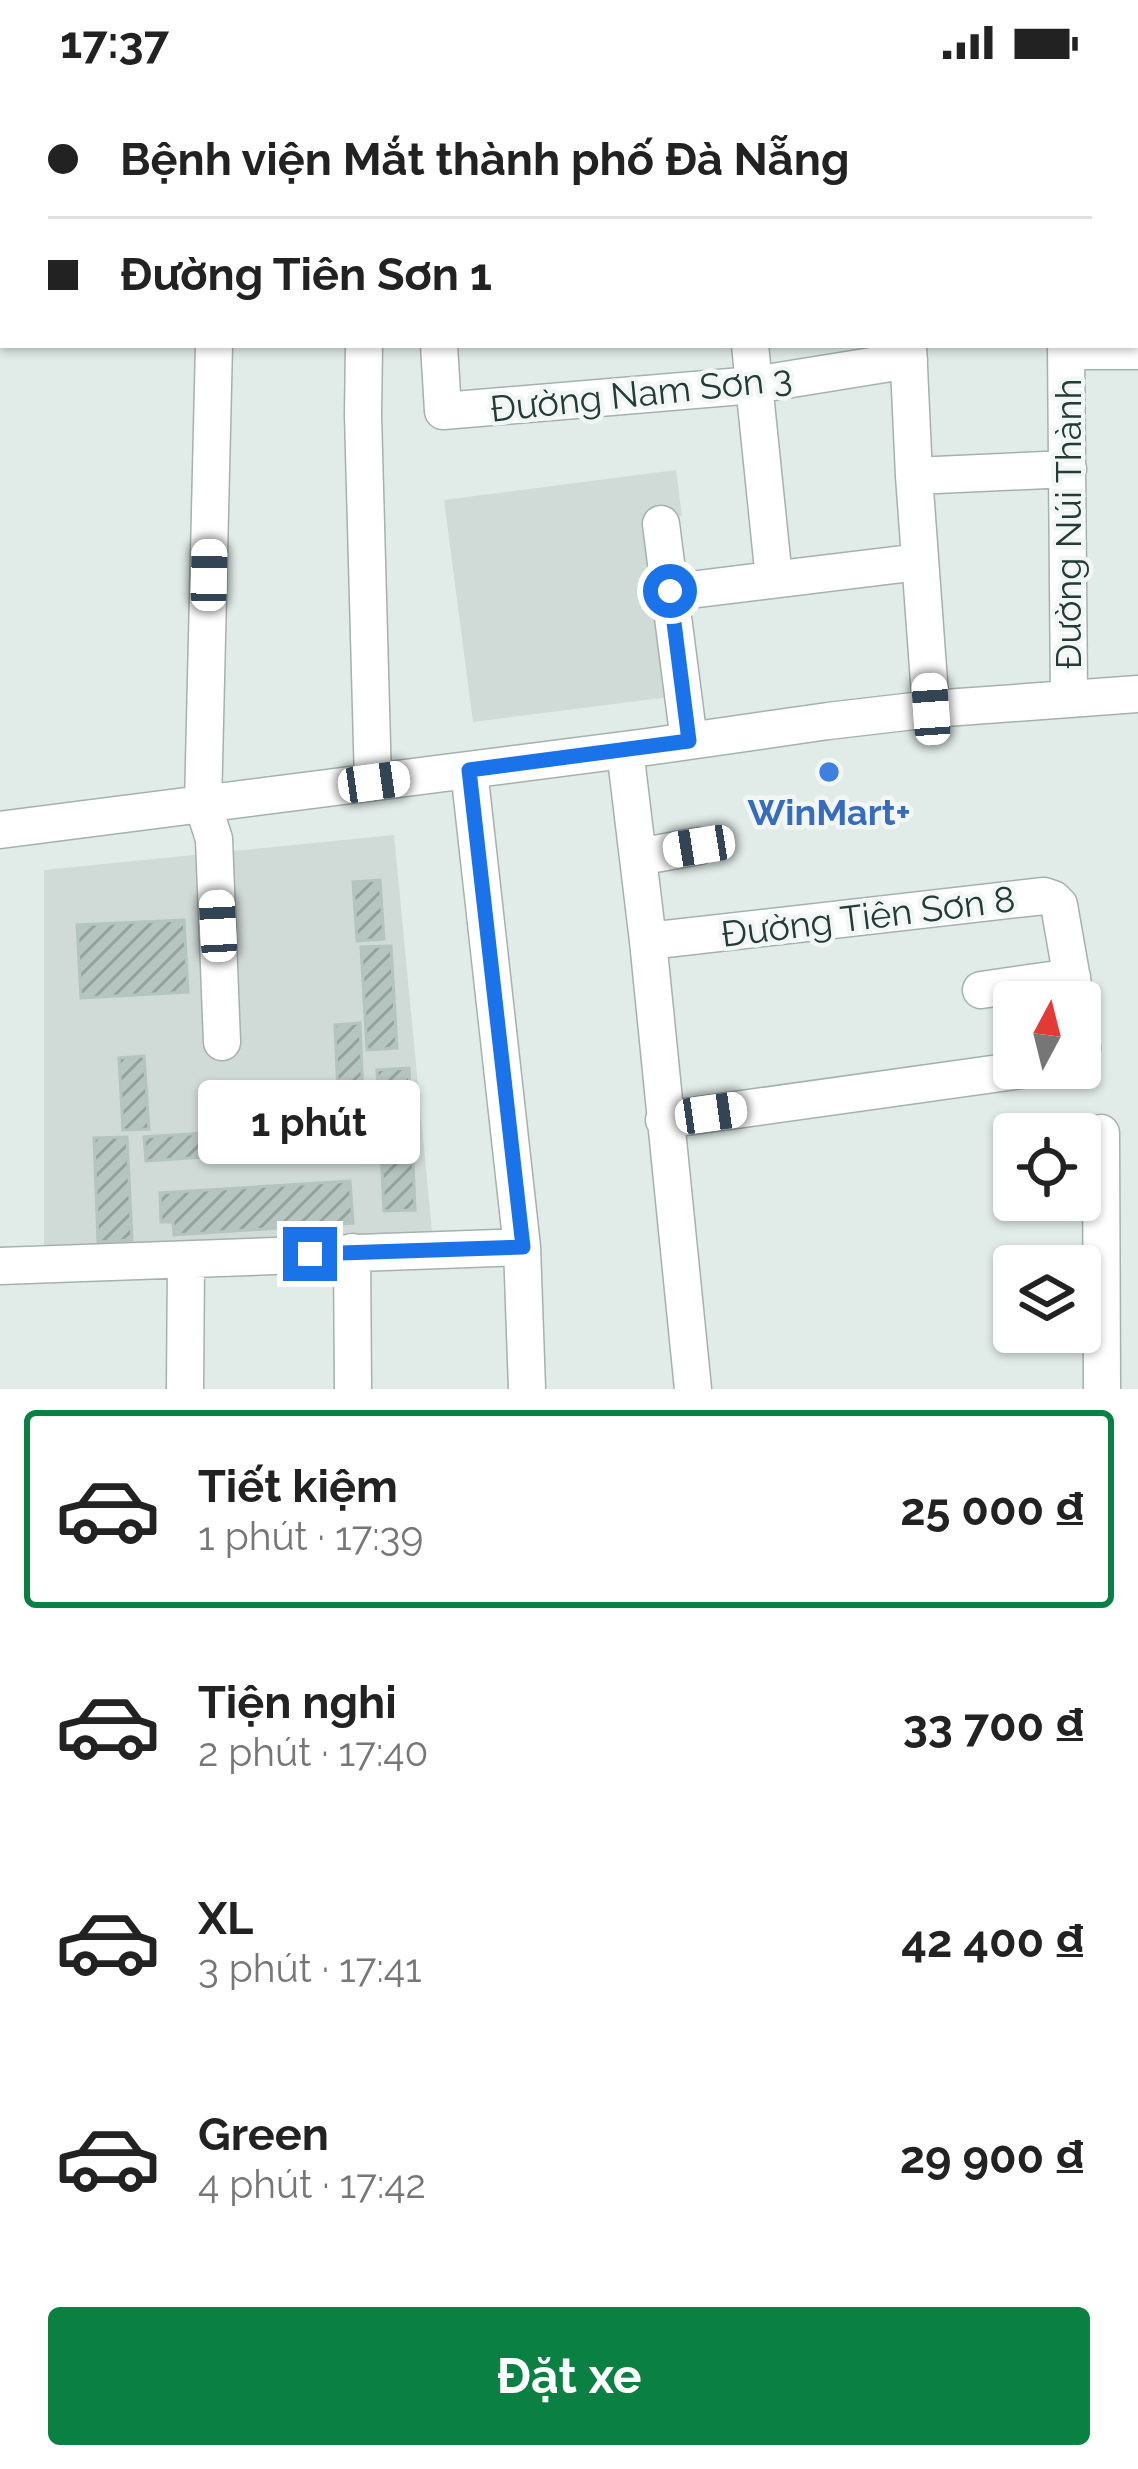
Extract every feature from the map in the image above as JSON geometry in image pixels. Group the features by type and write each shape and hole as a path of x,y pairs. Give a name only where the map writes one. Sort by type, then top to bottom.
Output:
{"street":[{"path":"214,348 203,805 214,839 222,1042"},
{"path":"364,348 374,782"},
{"name":"Đường Nam Sơn 3","path":"439,348 443,412 754,386 909,352"},
{"path":"750,348 774,579"},
{"name":"Đường Núi Thành","path":"1069,698 1067,348 1138,351"},
{"path":"909,352 931,709"},
{"path":"914,476 1068,469"},
{"path":"661,524 689,741"},
{"path":"690,590 920,562"},
{"path":"0,830 931,709 1138,694"},
{"path":"625,750 693,1389"},
{"path":"469,770 523,1247 526,1389"},
{"path":"638,856 699,846"},
{"name":"Đường Tiên Sơn 8","path":"648,941 1044,896 1059,905 1072,981"},
{"path":"981,991 993,991"},
{"path":"664,1120 993,1074"},
{"path":"1101,1133 1102,1389"},
{"path":"0,1266 523,1247"},
{"path":"352,1252 353,1389"},
{"path":"185,1389 186,1260"},
{"path":"1120,1389 1138,1388"}],"shaded area":[{"path":"676,470 682,516 655,520 677,696 473,722 444,500"},
{"path":"394,835 432,1231 44,1248 44,870"}],"building":[{"path":"380,880 384,939 357,941 353,882"},
{"path":"184,920 188,992 81,998 77,925"},
{"path":"391,946 397,1048 367,1050 361,947"},
{"path":"360,1023 364,1120 339,1121 335,1025"},
{"path":"144,1056 149,1129 123,1130 119,1058"},
{"path":"409,1068 415,1210 384,1211 377,1070"},
{"path":"346,1124 348,1147 146,1161 144,1137"},
{"path":"127,1137 132,1240 98,1242 94,1138"},
{"path":"350,1181 353,1223 174,1235 173,1222 161,1222 160,1193"}],"place":[{"name":"WinMart+","path":"829,772"}],"route":[{"path":"310,1254 523,1247 469,770 689,741 670,591"}]}
